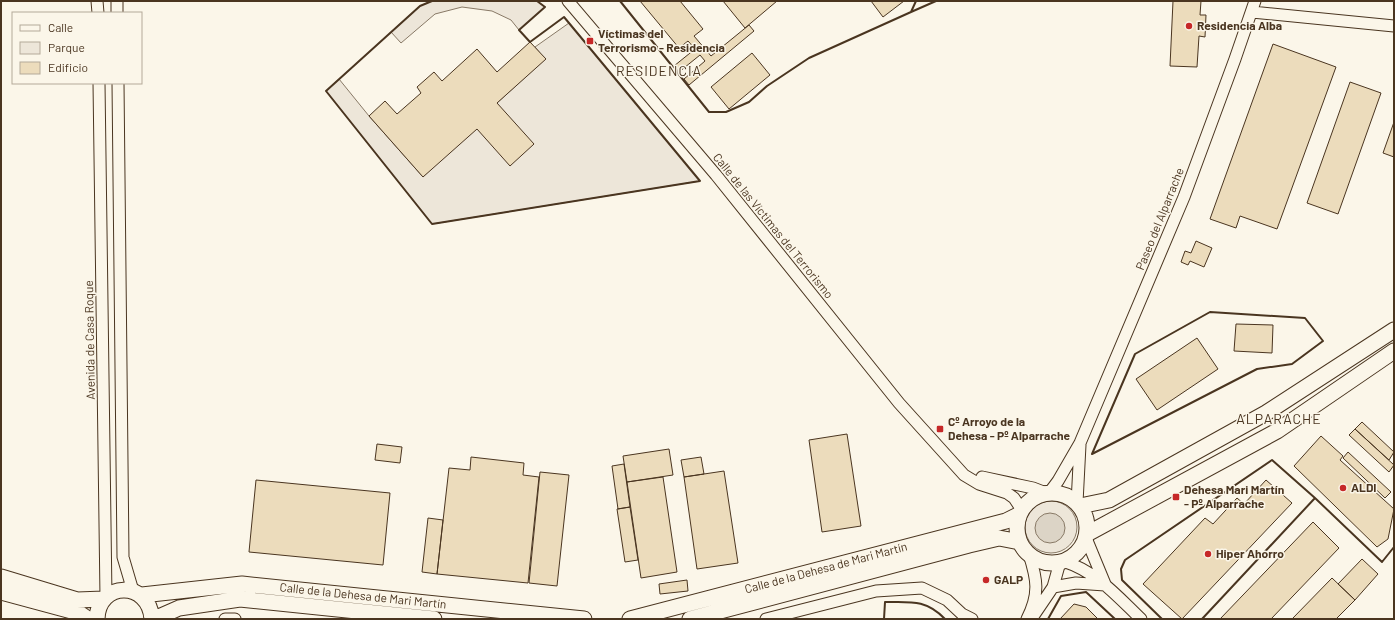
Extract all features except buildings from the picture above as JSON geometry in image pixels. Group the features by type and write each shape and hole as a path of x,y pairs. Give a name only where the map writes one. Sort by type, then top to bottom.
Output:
{"street":[{"path":"97,1 98,12"},
{"path":"117,1 117,12"},
{"name":"Calle de las Víctimas del Terrorismo","path":"568,1 716,176 899,403 964,475 971,480 1007,493 1014,498 1021,512"},
{"path":"1253,6 1394,26"},
{"name":"Paseo del Alparrache","path":"1048,493 1058,481 1080,443 1184,197 1253,6"},
{"name":"Avenida de Casa Roque","path":"99,84 105,598"},
{"path":"118,84 123,557 138,593 148,602 152,610 153,619"},
{"path":"1381,338 1394,325"},
{"path":"1078,504 1104,502 1123,493 1266,413 1394,330"},
{"path":"1086,536 1277,431 1394,351"},
{"name":"Paseo del Alparrache","path":"1078,504 1080,443"},
{"name":"Calle de las Víctimas del Terrorismo","path":"958,467 982,477 1033,488 1048,493"},
{"path":"1025,548 1038,560 1049,562 1062,561 1073,556 1081,548 1086,536 1087,524 1085,514 1078,504 1069,497 1048,493 1029,502 1021,512 1018,533 1035,575 1036,593 1034,605 1027,619"},
{"name":"Calle de la Dehesa de Mari Martín","path":"630,619 1006,521 1021,512"},
{"path":"1086,536 1106,585"},
{"name":"Calle de la Dehesa de Mari Martín","path":"690,619 999,538 1025,548"},
{"path":"1062,561 1085,569 1106,585 1141,619"},
{"path":"1031,619 1053,587 1062,561"},
{"path":"1,577 77,600 105,598"},
{"path":"1053,587 1081,583 1106,585"},
{"name":"Calle de la Dehesa de Mari Martín","path":"105,598 114,592 124,590 138,593 242,584 584,619"},
{"path":"766,619 786,616 876,591 922,588 947,600 966,617"},
{"path":"1,592 78,613 88,619"},
{"path":"97,619 98,611 105,598"},
{"name":"Calle de la Dehesa de Mari Martín","path":"153,619 179,608 240,599 434,619"},
{"path":"225,619 235,619"}],"green space":[{"path":"432,1 537,1 545,7 519,30 511,20 492,11 462,7 435,14 401,43 391,32 420,6"},
{"path":"569,23 700,181 432,224 326,91 339,79 369,116 423,177 497,103 545,59 535,47"},
{"path":"1046,501 1056,501 1070,508 1077,522 1077,532 1070,546 1056,553 1046,553 1036,549 1029,542 1025,532 1025,522 1029,512 1036,505"}],"shaded area":[{"path":"1050,513 1060,518 1065,528 1060,538 1050,543 1040,538 1035,528 1040,518"}],"wall":[{"path":"432,1 420,6 326,91 432,224 700,181 564,17 530,42 519,30 545,7 537,1"},
{"path":"620,1 709,112 726,112 749,102 767,86 809,58 911,12 916,1"},
{"path":"911,12 936,1"},
{"path":"1210,312 1305,318 1323,341 1292,364 1257,369 1092,454 1135,354 1210,312"},
{"path":"1162,619 1122,580 1121,569 1125,560 1272,460 1315,498 1202,619"},
{"path":"1315,498 1382,562 1394,547"},
{"path":"1048,619 1061,596 1086,592 1115,619"},
{"path":"884,619 885,602 917,603 931,608 945,619"}],"place":[{"name":"Residencia Alba","path":"1189,26"},
{"name":"Víctimas del Terrorismo - Residencia","path":"590,41"},
{"name":"Cº Arroyo de la Dehesa - Pº Alparrache","path":"940,429"},
{"name":"ALDI","path":"1343,488"},
{"name":"Dehesa Mari Martín - Pº Alparrache","path":"1176,497"},
{"name":"Hiper Ahorro","path":"1208,554"},
{"name":"GALP","path":"986,580"}],"district":[{"name":"RESIDENCIA","path":"659,71"},
{"name":"ALPARACHE","path":"1279,419"}]}
